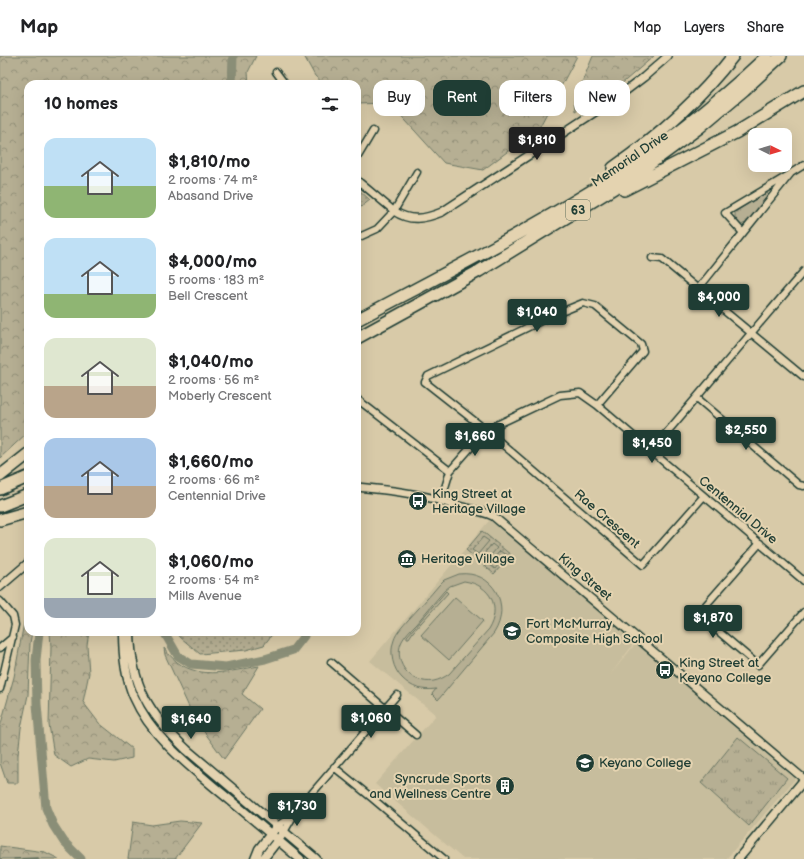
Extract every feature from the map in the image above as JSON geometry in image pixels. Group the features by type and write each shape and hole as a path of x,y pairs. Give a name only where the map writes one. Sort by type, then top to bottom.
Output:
{"highway":[{"path":"525,230 644,146 692,102 733,56"},
{"name":"Memorial Drive","path":"361,318 473,259 593,190 650,152 698,116 744,78 767,56"},
{"name":"Memorial Drive","path":"361,336 479,271 632,177 694,132 744,90 780,56"},
{"path":"546,230 737,132 804,91"},
{"path":"0,476 24,457"},
{"path":"0,489 24,479"},
{"path":"0,506 24,497"},
{"path":"0,520 24,513"}],"main road":[{"path":"126,636 125,668 129,683 134,698 153,728 178,756 300,859"},
{"path":"127,636 142,693 152,712 167,730 187,750 316,859"},
{"path":"738,859 804,780"},
{"path":"255,859 259,849 277,826"},
{"path":"263,859 284,832"}],"street":[{"path":"361,183 402,216 419,218 430,217 442,212 615,99 668,56"},
{"path":"276,72 282,80"},
{"path":"361,151 372,131"},
{"path":"743,233 725,213 804,165"},
{"path":"361,236 377,229 394,211 417,172"},
{"path":"698,289 792,173"},
{"path":"652,258 662,259 804,377"},
{"path":"651,451 804,271"},
{"path":"486,430 424,382 428,376 549,317 584,303 595,306 641,344 643,351 597,405"},
{"name":"Centennial Drive","path":"441,501 450,471 486,430 560,395 580,392 804,581"},
{"path":"697,398 799,485 804,486"},
{"path":"361,402 450,471"},
{"name":"Rae Crescent","path":"486,430 643,565 704,496"},
{"name":"King Street","path":"361,488 397,492 441,501 482,511 499,521 804,780"},
{"path":"760,543 698,614 758,665 804,612"},
{"path":"0,587 24,567"},
{"path":"0,601 13,616 15,625 0,689"},
{"path":"0,648 13,637"},
{"path":"0,660 7,663"},
{"path":"331,662 416,735"},
{"path":"284,832 295,813 397,695"},
{"path":"334,768 444,859"},
{"path":"277,826 295,813"}],"shaded area":[{"name":"Keyano College","path":"493,516 638,638 610,675 636,643 795,779 726,859 463,859 375,784 436,715 370,661"}],"green space":[{"path":"0,56 256,56 248,72 249,80 24,80 24,436 0,458"},
{"path":"304,56 577,56 564,80 499,80 499,116 545,116 539,128 483,170 444,163 401,116 425,116 425,80 373,80 373,103 361,104 361,80 320,80 315,76"},
{"path":"593,56 654,56 626,80 583,80"},
{"path":"361,192 370,200 361,207"},
{"path":"765,193 770,196 748,222 741,225 735,218 735,212"},
{"path":"482,531 511,555 494,574 466,550"},
{"path":"483,537 489,541 478,554 472,550"},
{"path":"492,544 497,548 486,561 481,557"},
{"path":"500,551 506,555 495,569 489,564"},
{"path":"459,574 471,574 481,578 490,584 496,592 500,601 501,611 499,622 494,633 438,700 432,694 436,689 426,690 418,688 402,678 394,665 392,650 395,637 400,630 444,580","holes":["464,581 473,583 487,592 494,605 494,613 488,630 449,674 438,680 430,681 421,681 412,676 407,672 401,663 399,652 403,639 450,586"]},
{"path":"446,591 448,593 409,638 407,638 407,636"},
{"path":"455,597 483,621 449,660 421,635"},
{"path":"24,623 24,636 31,636 28,695 21,728 18,755 18,783 7,783 0,763 0,727 14,677"},
{"path":"50,636 88,636 87,645 89,673 83,702 99,723 132,749 132,758 114,762 88,759 71,767 54,755 49,725"},
{"path":"271,636 264,645 246,650 200,654 180,637"},
{"path":"164,648 177,662 186,668 196,671 216,673 259,666 242,694 260,709 224,759 194,718 165,655"},
{"path":"738,737 787,778 749,826 701,783"},
{"path":"180,821 202,823 175,859 128,859 133,822 152,825"},
{"path":"0,846 45,852 59,859 0,859"}],"waterway":[{"path":"232,80 233,56"},
{"path":"39,636 36,660 37,704 46,808 53,825 64,842 81,859"},
{"path":"166,636 178,656 191,664 226,667 265,659 293,650 304,636"},
{"path":"14,859 39,859"}],"place":[{"name":"King Street at Heritage Village","path":"418,501"},
{"name":"Heritage Village","path":"407,559"},
{"name":"Fort McMurray Composite High School","path":"512,631"},
{"name":"King Street at Keyano College","path":"665,670"},
{"name":"Keyano College","path":"585,763"},
{"name":"Syncrude Sports and Wellness Centre","path":"505,786"}]}
